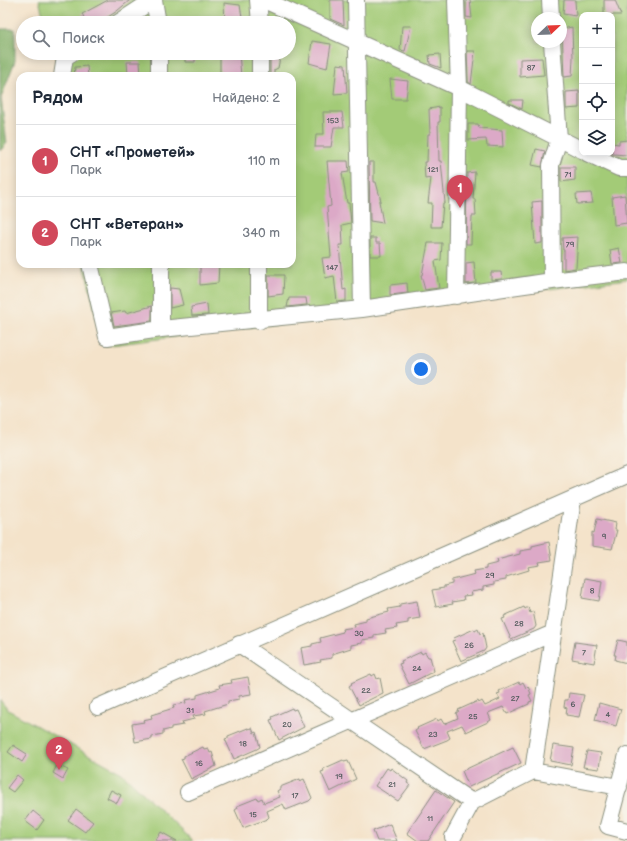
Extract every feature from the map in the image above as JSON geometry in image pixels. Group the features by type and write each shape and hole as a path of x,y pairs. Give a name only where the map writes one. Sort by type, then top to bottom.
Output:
{"street":[{"path":"129,16 154,0 157,16"},
{"path":"258,0 259,16"},
{"path":"264,0 356,40 459,88 579,149"},
{"path":"356,0 362,309"},
{"path":"456,0 459,88 456,296"},
{"path":"550,0 551,12"},
{"path":"552,48 559,139 550,165 552,281"},
{"path":"63,72 65,60"},
{"path":"159,60 159,72"},
{"path":"260,60 260,72"},
{"path":"593,156 619,168 627,168"},
{"path":"91,268 107,337 362,309 552,281 627,272"},
{"path":"161,268 161,330"},
{"path":"259,268 259,321"},
{"path":"98,707 627,475"},
{"path":"533,771 573,499"},
{"path":"188,792 553,633"},
{"path":"239,644 472,802"},
{"path":"627,755 608,826 627,831"},
{"path":"453,837 472,802 533,771 619,787"}],"green space":[{"path":"39,0 627,0 627,279 103,346 85,268 296,268 296,72 58,72 59,65 57,60 296,60 296,16 43,16"},
{"path":"0,29 15,29 15,61 1,98 7,143 0,151"},
{"path":"0,700 8,710 122,773 193,841 0,841"}],"building":[{"path":"108,0 130,0 110,16 83,16 82,14"},
{"path":"330,0 343,0 344,25 330,19"},
{"path":"466,0 470,0 472,18 466,17"},
{"path":"564,0 575,0 576,16 567,15 567,12 563,12"},
{"path":"604,0 615,0 621,15 615,15 615,12 604,12"},
{"path":"224,3 240,5 242,16 225,16"},
{"path":"402,26 411,26 405,51 400,50"},
{"path":"572,27 572,76 564,77 563,48 567,48 567,28"},
{"path":"312,41 331,44 327,68 309,63"},
{"path":"467,51 475,51 471,84 468,82"},
{"path":"440,54 441,68 430,64 429,55"},
{"path":"542,58 544,75 520,77 520,59"},
{"path":"185,60 195,60 195,62 185,62"},
{"path":"220,60 240,60 241,72 220,72"},
{"path":"270,60 280,60 278,68 274,70 274,72 270,72"},
{"path":"127,62 140,62 141,72 128,72"},
{"path":"337,64 345,65 347,93 334,94"},
{"path":"87,66 88,72 74,72 75,67"},
{"path":"390,79 408,81 406,99 392,99"},
{"path":"579,91 579,108 566,109 566,92"},
{"path":"509,100 523,100 522,109 509,103"},
{"path":"440,107 440,122 438,122 439,161 441,161 445,203 443,203 441,227 431,227 432,203 428,203 431,178 425,179 424,162 427,162 428,134 430,134 429,109"},
{"path":"323,112 342,112 344,127 334,127 331,147 315,147 316,134 324,134"},
{"path":"468,124 478,124 479,128 502,130 503,147 487,146 486,139 468,140"},
{"path":"627,140 627,155 615,154 615,143 619,144 619,141"},
{"path":"536,149 545,151 542,167 532,165"},
{"path":"327,161 348,161 349,172 342,173 347,203 349,203 351,223 342,225 343,245 339,245 343,290 346,289 346,301 337,302 334,276 325,278 322,258 331,257 327,207 331,206"},
{"path":"369,162 374,162 374,182 376,182 381,201 379,201 383,223 370,221"},
{"path":"561,167 575,167 575,180 561,182"},
{"path":"475,172 473,199 475,199 476,216 472,216 471,244 466,244 467,173"},
{"path":"591,193 593,203 577,204 576,194"},
{"path":"625,195 627,223 614,225 612,197"},
{"path":"542,201 542,243 535,244 532,202"},
{"path":"578,237 576,268 564,270 564,250 562,238"},
{"path":"370,238 376,238 376,243 380,243 381,256 370,256"},
{"path":"428,243 442,243 441,260 435,261 439,288 425,290 421,275"},
{"path":"619,248 622,263 612,264 610,250"},
{"path":"474,262 476,283 466,284 466,263"},
{"path":"200,268 219,268 218,283 200,285"},
{"path":"491,272 501,272 502,279 491,280"},
{"path":"268,275 284,275 283,294 268,296"},
{"path":"407,283 408,293 390,295 390,285"},
{"path":"170,288 179,289 183,305 170,308"},
{"path":"289,298 306,298 307,305 287,307"},
{"path":"207,304 208,315 192,316 191,307"},
{"path":"152,306 152,321 114,326 111,313 125,311 126,313"},
{"path":"597,519 616,523 615,530 617,530 612,549 592,546 592,532 594,533"},
{"path":"549,542 552,560 539,562 540,565 528,567 529,570 506,577 506,580 494,582 494,585 483,587 483,590 471,592 472,595 463,596 464,600 452,602 453,604 436,607 432,590 444,588 444,586 452,584 452,580 475,574 474,571 486,569 486,566 498,563 497,560 520,554 520,551 532,549 532,546"},
{"path":"585,578 602,581 599,601 582,598"},
{"path":"417,601 420,618 408,620 408,623 396,625 397,628 385,630 386,633 374,635 374,638 362,640 362,643 351,645 351,648 332,654 332,658 320,660 321,662 304,665 301,648 312,646 312,644 321,642 320,638 343,632 342,629 355,627 354,624 366,621 366,618 389,612 388,609 400,607 400,604"},
{"path":"524,607 525,609 528,607 530,613 533,611 536,626 534,629 511,639 502,619 505,618 504,616"},
{"path":"474,629 475,631 478,629 480,634 483,633 486,648 484,651 461,661 452,641 455,640 454,638"},
{"path":"618,640 627,642 627,663 615,660 616,655 614,655"},
{"path":"575,642 597,645 594,663 572,659"},
{"path":"421,652 422,654 425,652 428,657 430,657 434,671 409,684 399,664 402,663 401,661"},
{"path":"371,674 372,676 375,674 377,679 380,678 383,693 359,705 349,686 352,684 351,683"},
{"path":"248,677 251,694 239,696 239,699 228,701 228,704 205,711 206,714 193,716 194,719 182,722 183,725 171,727 171,729 163,731 163,734 152,736 152,739 135,742 132,724 144,722 143,720 152,718 151,715 174,708 173,705 186,703 185,700 197,698 197,695 220,688 219,685 232,683 231,680"},
{"path":"519,682 520,684 523,682 526,688 528,686 531,694 529,695 532,701 529,702 529,704 507,714 503,707 488,713 491,720 488,722 466,732 462,725 447,731 450,738 424,749 415,731 418,729 417,728 437,719 438,721 441,719 444,724 458,718 456,713 459,711 458,710 478,701 479,703 482,701 485,706 500,699 497,694 500,693 499,691"},
{"path":"569,693 584,695 579,717 566,715 567,708 564,707 565,700 568,700"},
{"path":"599,703 621,709 616,726 595,720"},
{"path":"292,708 293,710 296,709 304,727 279,740 270,720 273,719 272,717"},
{"path":"248,728 252,728 254,733 256,732 260,747 234,759 225,739 228,738 228,736"},
{"path":"13,745 27,754 22,762 8,752"},
{"path":"553,745 574,748 571,765 550,761"},
{"path":"203,747 204,749 208,748 210,753 212,752 216,766 191,779 181,759"},
{"path":"513,747 521,763 469,787 462,771"},
{"path":"587,751 601,753 599,769 583,767"},
{"path":"343,760 344,762 348,761 356,779 330,792 321,772 324,771 323,769"},
{"path":"57,765 68,770 63,779 53,773"},
{"path":"387,768 390,770 391,768 408,781 407,783 410,785 398,801 375,786"},
{"path":"17,775 23,780 13,792 7,788"},
{"path":"300,779 300,781 304,779 312,798 309,801 286,810 283,804 267,811 269,817 267,819 243,828 235,810 238,808 237,806 257,798 258,800 262,798 264,803 280,797 277,791 280,787"},
{"path":"111,790 121,795 117,803 107,798"},
{"path":"436,790 454,802 428,841 418,841 407,833"},
{"path":"76,809 93,822 85,832 68,820"},
{"path":"33,811 44,820 37,830 25,821"},
{"path":"390,824 397,841 377,841 373,831"},
{"path":"161,832 177,841 155,841"}],"place":[{"name":"СНТ «Прометей»","path":"460,208"},
{"name":"СНТ «Ветеран»","path":"59,770"}]}
